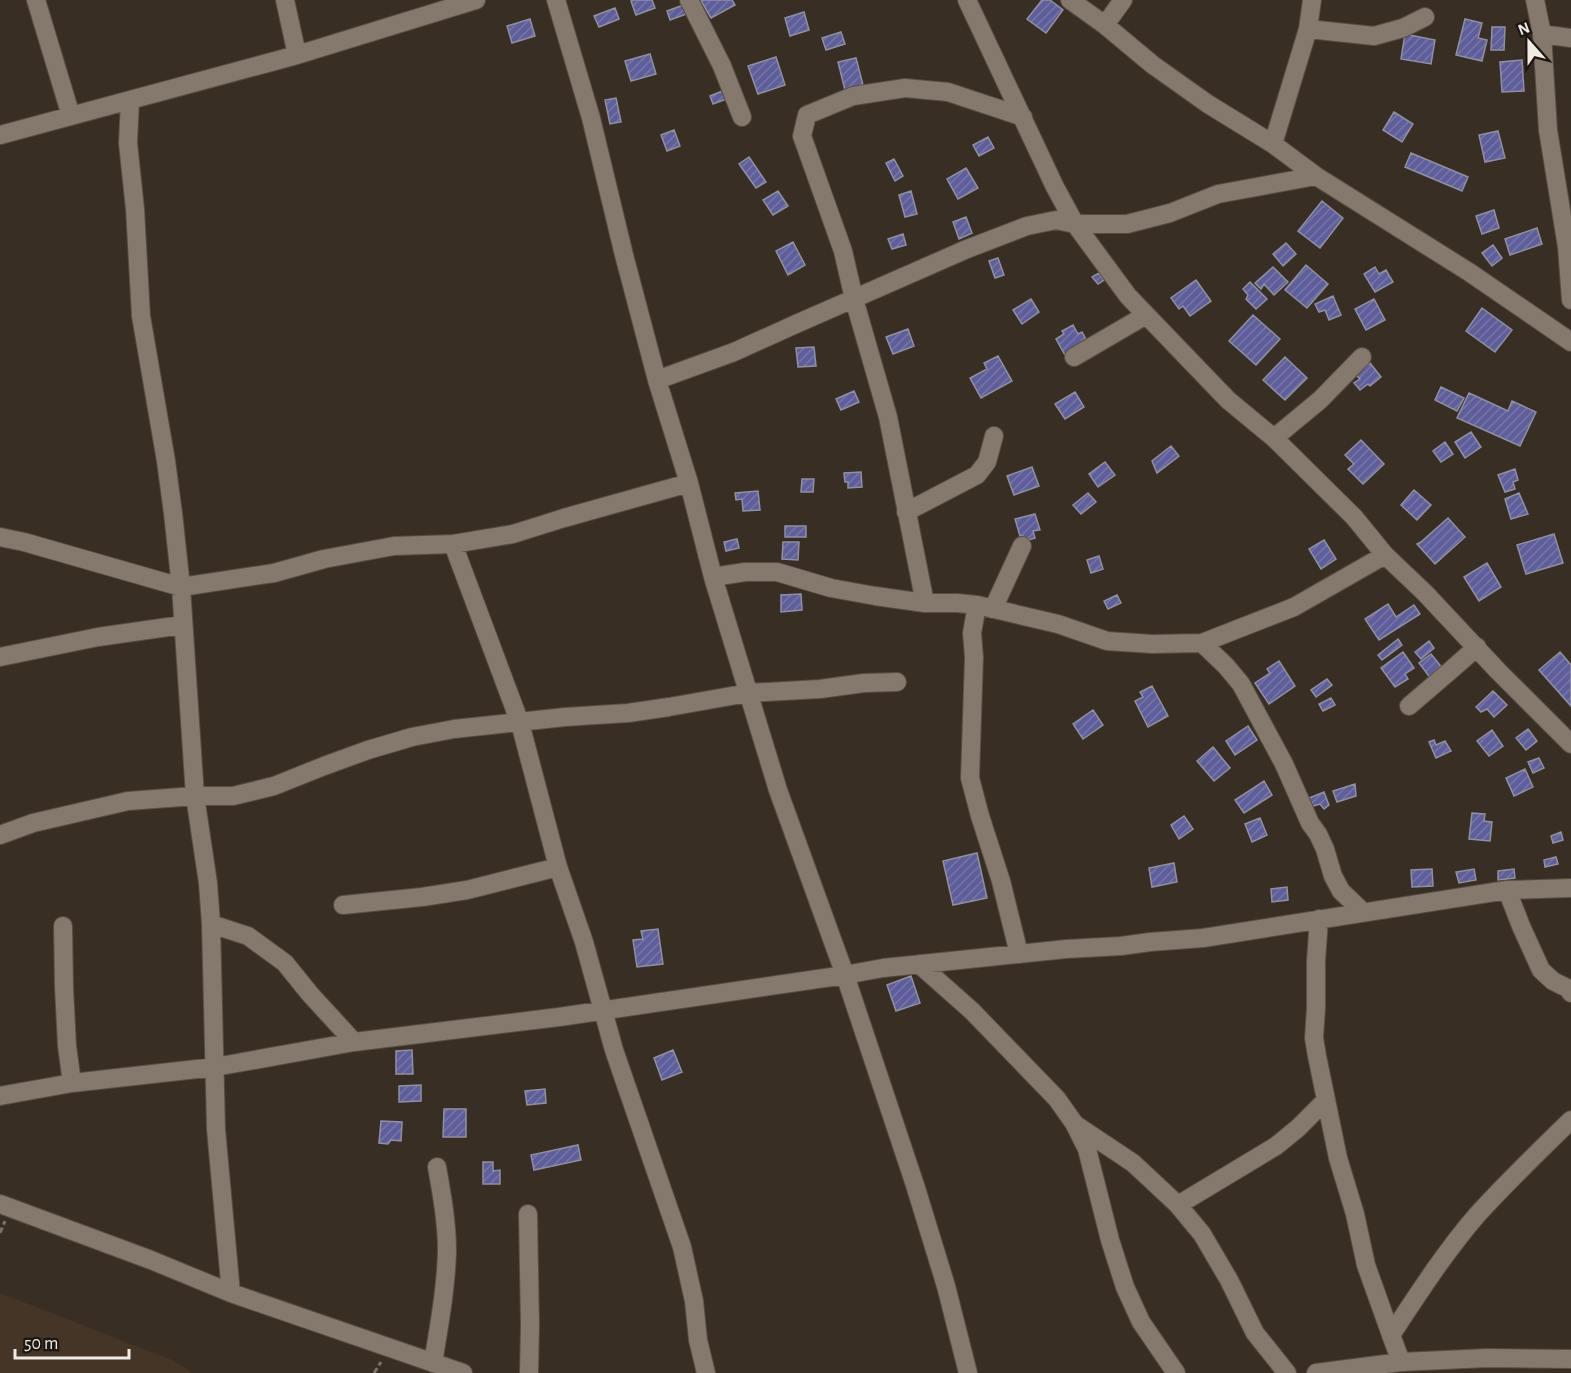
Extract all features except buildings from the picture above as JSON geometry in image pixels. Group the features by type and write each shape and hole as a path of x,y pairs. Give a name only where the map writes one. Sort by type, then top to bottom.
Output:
{"street":[{"path":"36,0 71,116"},
{"path":"285,0 297,55"},
{"path":"0,135 297,55 476,0"},
{"path":"556,0 591,118 624,255 657,380 689,483 712,577 778,790 845,975 915,1185 946,1286 968,1373"},
{"path":"689,0 722,66 742,117"},
{"path":"967,0 1075,224 1128,296 1228,400 1274,438 1354,517 1385,555 1571,744"},
{"path":"1070,0 1105,25 1162,72 1208,104 1273,144 1316,176 1469,272 1571,342"},
{"path":"1105,25 1123,0"},
{"path":"1273,144 1308,29 1312,0"},
{"path":"1535,0 1542,34 1548,130 1567,246 1571,300"},
{"path":"1308,29 1374,36 1403,28 1425,17"},
{"path":"1542,34 1571,38"},
{"path":"925,603 888,417 854,299 843,251 802,135 807,115 853,96 905,88 948,92 1023,117"},
{"path":"130,100 128,143 135,209 141,316 173,513 195,796 208,883 216,1129 231,1293"},
{"path":"657,380 734,352 967,249 1027,226 1056,220 1075,224 1127,224 1170,213 1218,194 1316,176"},
{"path":"1074,357 1146,315"},
{"path":"1274,438 1320,400 1362,357"},
{"path":"906,512 977,475 987,462 994,436"},
{"path":"0,537 180,587 274,573 324,559 394,546 453,544 513,534 689,483"},
{"path":"453,544 520,723 558,867 584,942 614,1050 682,1247 706,1373"},
{"path":"1019,954 1001,881 970,778 974,657 972,633 1022,546"},
{"path":"712,577 745,572 777,572 831,588 925,603 957,603 985,607 1058,624 1107,641 1152,644 1202,643 1294,608 1385,555"},
{"path":"0,657 182,625"},
{"path":"1202,643 1241,684 1284,764 1310,823 1318,834 1333,876 1341,891 1363,912"},
{"path":"1409,706 1477,647"},
{"path":"0,835 33,824 128,801 195,796 233,796 274,786 324,766 412,737 454,729 628,713 748,693 897,682"},
{"path":"343,905 466,890 558,867"},
{"path":"0,1096 72,1083 215,1066 354,1042 559,1017 883,968 1066,949 1203,938 1507,890 1571,888"},
{"path":"1507,890 1541,970 1571,993"},
{"path":"1319,919 1314,1038 1338,1158 1366,1265 1401,1362"},
{"path":"211,924 248,936 285,963 354,1042"},
{"path":"63,926 67,1046 72,1083"},
{"path":"919,964 980,1020 1057,1099 1074,1123 1087,1149 1110,1240 1125,1287 1141,1322 1176,1373"},
{"path":"1178,1205 1276,1146 1326,1100"},
{"path":"1390,1335 1442,1259 1476,1217 1571,1120"},
{"path":"1074,1123 1133,1163 1178,1205 1202,1234 1229,1280 1255,1333 1287,1373"},
{"path":"433,1363 447,1258 437,1167"},
{"path":"0,1204 151,1260 231,1293 463,1373"},
{"path":"528,1214 529,1373"},
{"path":"1317,1373 1401,1362 1487,1358 1571,1359"}],"shaded area":[{"path":"0,1293 172,1360 193,1373 0,1373"}]}
